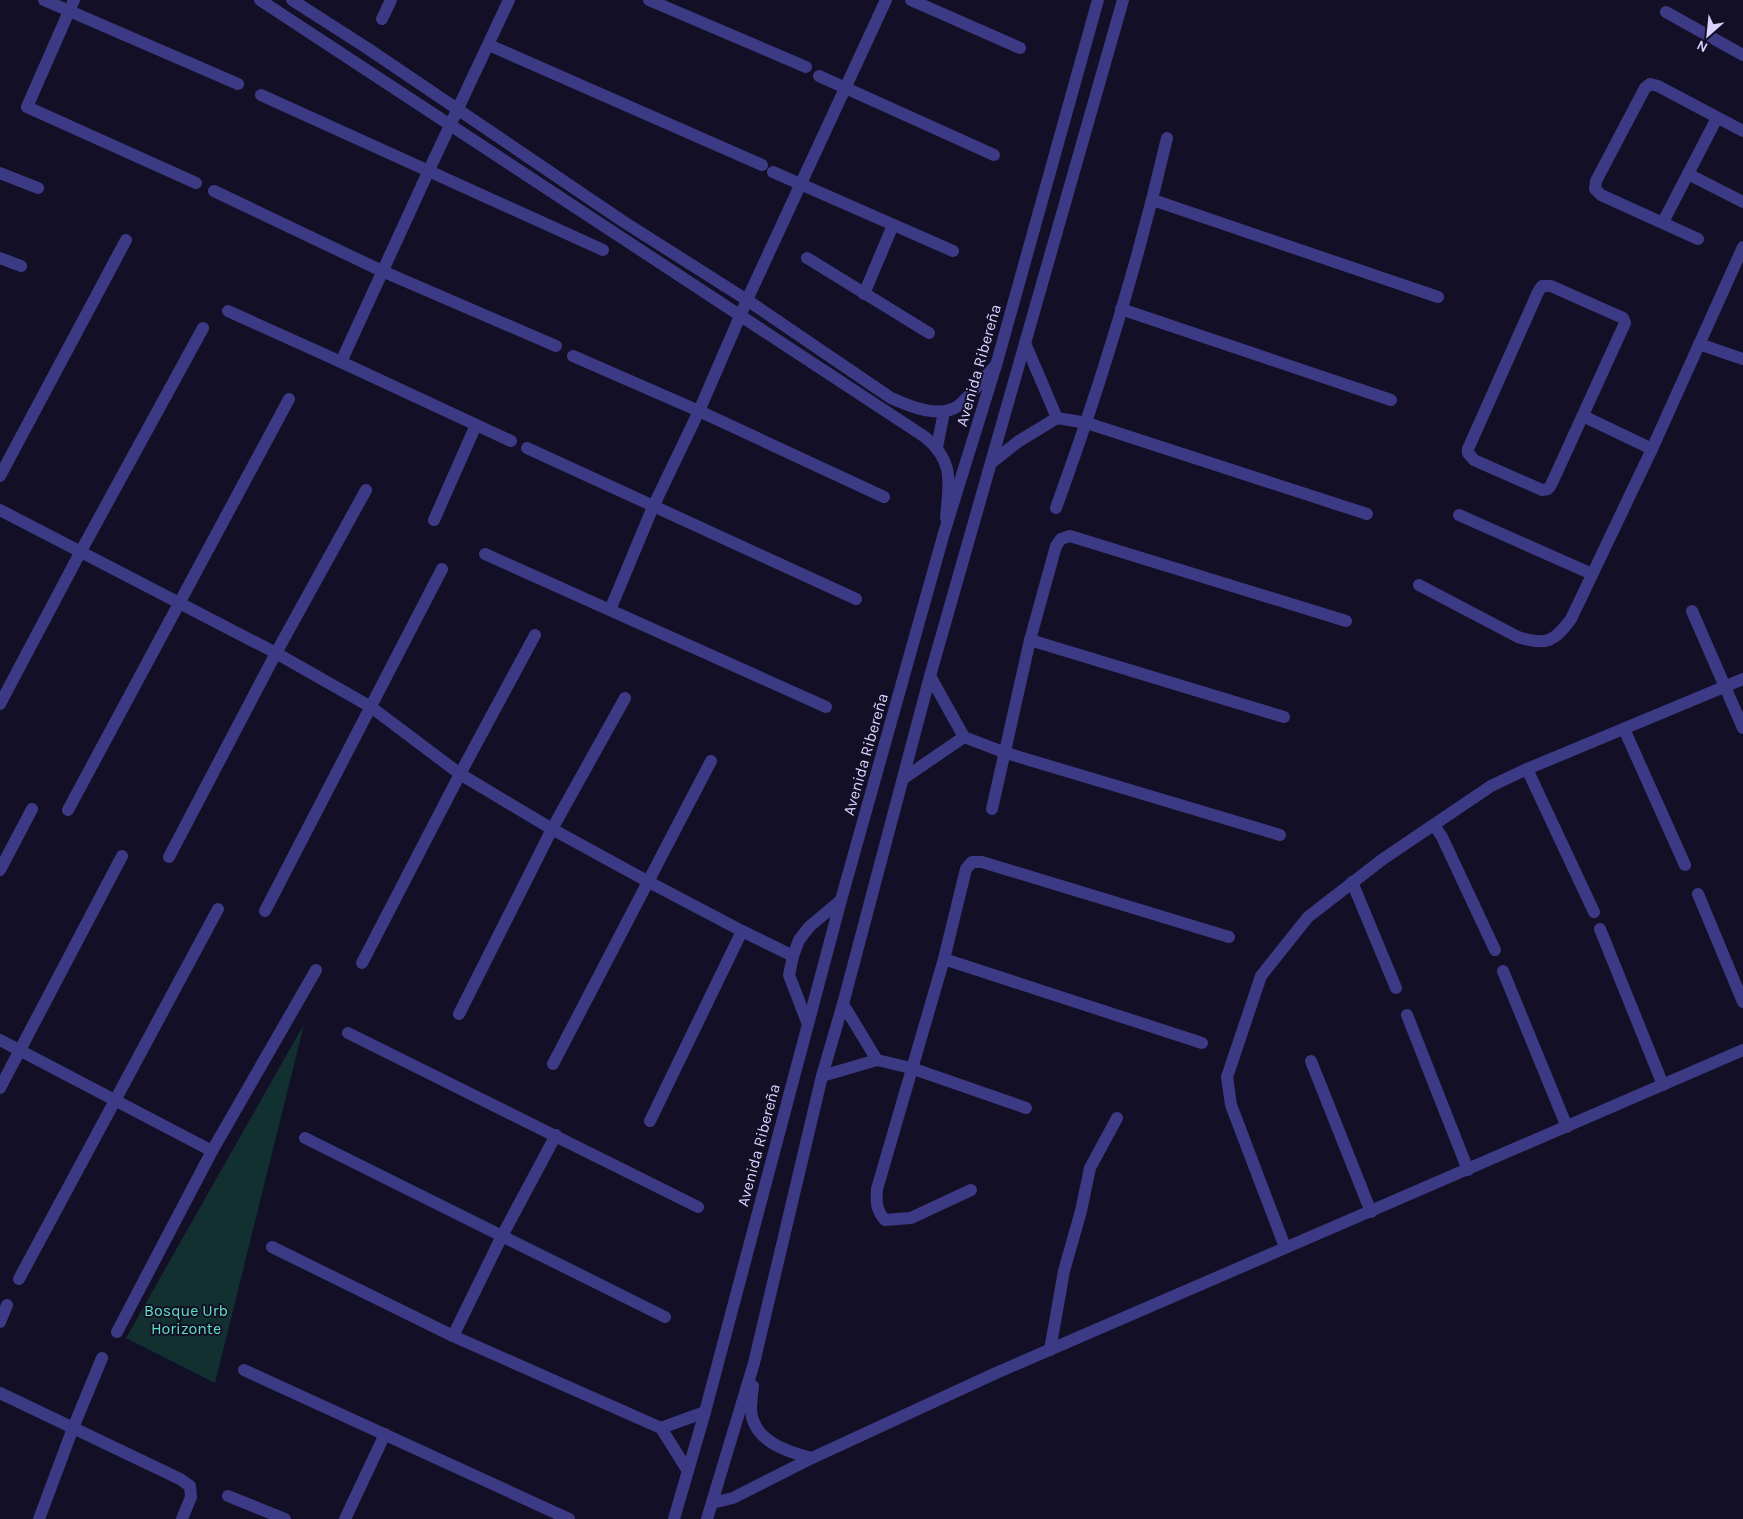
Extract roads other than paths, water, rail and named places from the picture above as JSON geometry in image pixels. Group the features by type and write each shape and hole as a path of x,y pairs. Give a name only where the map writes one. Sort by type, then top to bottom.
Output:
{"street":[{"path":"44,0 72,6 238,84"},
{"path":"260,0 925,437 937,447 947,465 949,481 944,533"},
{"path":"292,0 891,398 914,408 944,412 958,406 995,366"},
{"path":"382,19 391,0"},
{"path":"341,362 428,170 509,0"},
{"path":"649,0 806,67"},
{"path":"610,610 654,507 699,411 746,300 886,0"},
{"path":"911,0 1020,48"},
{"name":"Avenida Ribereña","path":"674,1519 705,1412 840,900 944,533 995,366 1098,0"},
{"path":"707,1519 754,1363 822,1076 843,1004 930,676 1123,0"},
{"path":"72,6 27,107 196,183"},
{"path":"1666,12 1743,55"},
{"path":"489,45 953,251"},
{"path":"818,76 994,155"},
{"path":"1698,239 1601,195 1595,189 1596,181 1644,88 1650,84 1658,86 1743,131"},
{"path":"261,95 603,250"},
{"path":"1664,222 1717,118"},
{"path":"1056,508 1087,423 1153,200 1167,138"},
{"path":"0,173 38,188"},
{"path":"1688,174 1743,202"},
{"path":"214,192 382,271 556,346"},
{"path":"1153,200 1438,297"},
{"path":"864,294 893,224"},
{"path":"0,476 126,240"},
{"path":"1419,585 1518,637 1535,643 1548,641 1563,630 1572,619 1652,449 1743,247"},
{"path":"0,258 21,266"},
{"path":"807,258 928,333"},
{"path":"1542,286 1551,286 1623,318 1625,323 1584,416 1548,489 1542,490 1491,468 1474,460 1468,453 1468,449 1542,286"},
{"path":"1121,309 1391,400"},
{"path":"228,311 511,441"},
{"path":"0,704 203,328"},
{"path":"1025,343 1057,418"},
{"path":"1699,344 1743,359"},
{"path":"573,356 699,411 884,496"},
{"path":"68,810 289,399"},
{"path":"937,447 944,412"},
{"path":"1584,416 1652,449"},
{"path":"991,463 1020,441 1057,418 1087,423 1367,514"},
{"path":"434,520 476,425"},
{"path":"527,448 856,599"},
{"path":"169,857 276,653 366,490"},
{"path":"0,510 276,653 371,707 460,774 552,829 647,881 793,956"},
{"path":"1458,515 1592,574"},
{"path":"992,809 1030,640 1056,546 1061,539 1070,536 1346,621"},
{"path":"485,554 826,707"},
{"path":"265,911 442,569"},
{"path":"1692,611 1743,728"},
{"path":"362,963 535,635"},
{"path":"1030,640 1284,717"},
{"path":"930,676 964,737 1006,753 1280,835"},
{"path":"1285,1247 1231,1105 1227,1078 1261,976 1308,917 1352,882 1491,786 1527,769 1743,679"},
{"path":"459,1014 552,829 625,698"},
{"path":"1624,729 1685,865"},
{"path":"904,778 964,737"},
{"path":"553,1064 711,761"},
{"path":"1527,769 1594,912"},
{"path":"0,870 32,809"},
{"path":"1434,825 1495,950"},
{"path":"0,1088 122,856"},
{"path":"971,1190 911,1218 885,1220 878,1212 876,1201 877,1189 911,1068 944,959 966,869 972,862 982,862 1229,937"},
{"path":"1352,882 1396,988"},
{"path":"1698,894 1743,1002"},
{"path":"807,1022 789,975 793,956 800,940 809,927 840,900"},
{"path":"19,1279 218,909"},
{"path":"1600,929 1663,1084"},
{"path":"650,1121 742,931"},
{"path":"944,959 1202,1043"},
{"path":"118,1332 212,1150 316,970"},
{"path":"1502,971 1567,1127"},
{"path":"843,1004 878,1060"},
{"path":"1407,1015 1468,1170"},
{"path":"348,1032 698,1207"},
{"path":"0,1040 114,1101 212,1150"},
{"path":"712,1503 733,1498 812,1458 996,1373 1743,1050"},
{"path":"822,1076 878,1060 911,1068 1026,1108"},
{"path":"1311,1061 1371,1212"},
{"path":"1050,1350 1064,1271 1081,1211 1090,1168 1117,1118"},
{"path":"453,1336 502,1236 556,1135"},
{"path":"305,1138 665,1317"},
{"path":"272,1247 453,1336 661,1428 688,1471"},
{"path":"0,1322 7,1305"},
{"path":"40,1519 73,1428 102,1358"},
{"path":"754,1363 751,1411 758,1430 774,1445 789,1453 812,1458"},
{"path":"244,1370 569,1519"},
{"path":"0,1393 180,1479 190,1486 191,1496 182,1519"},
{"path":"661,1428 705,1412"},
{"path":"345,1519 386,1434"},
{"path":"228,1496 285,1519"}],"park label":[{"name":"Bosque Urb Horizonte","path":"186,1319"}]}
